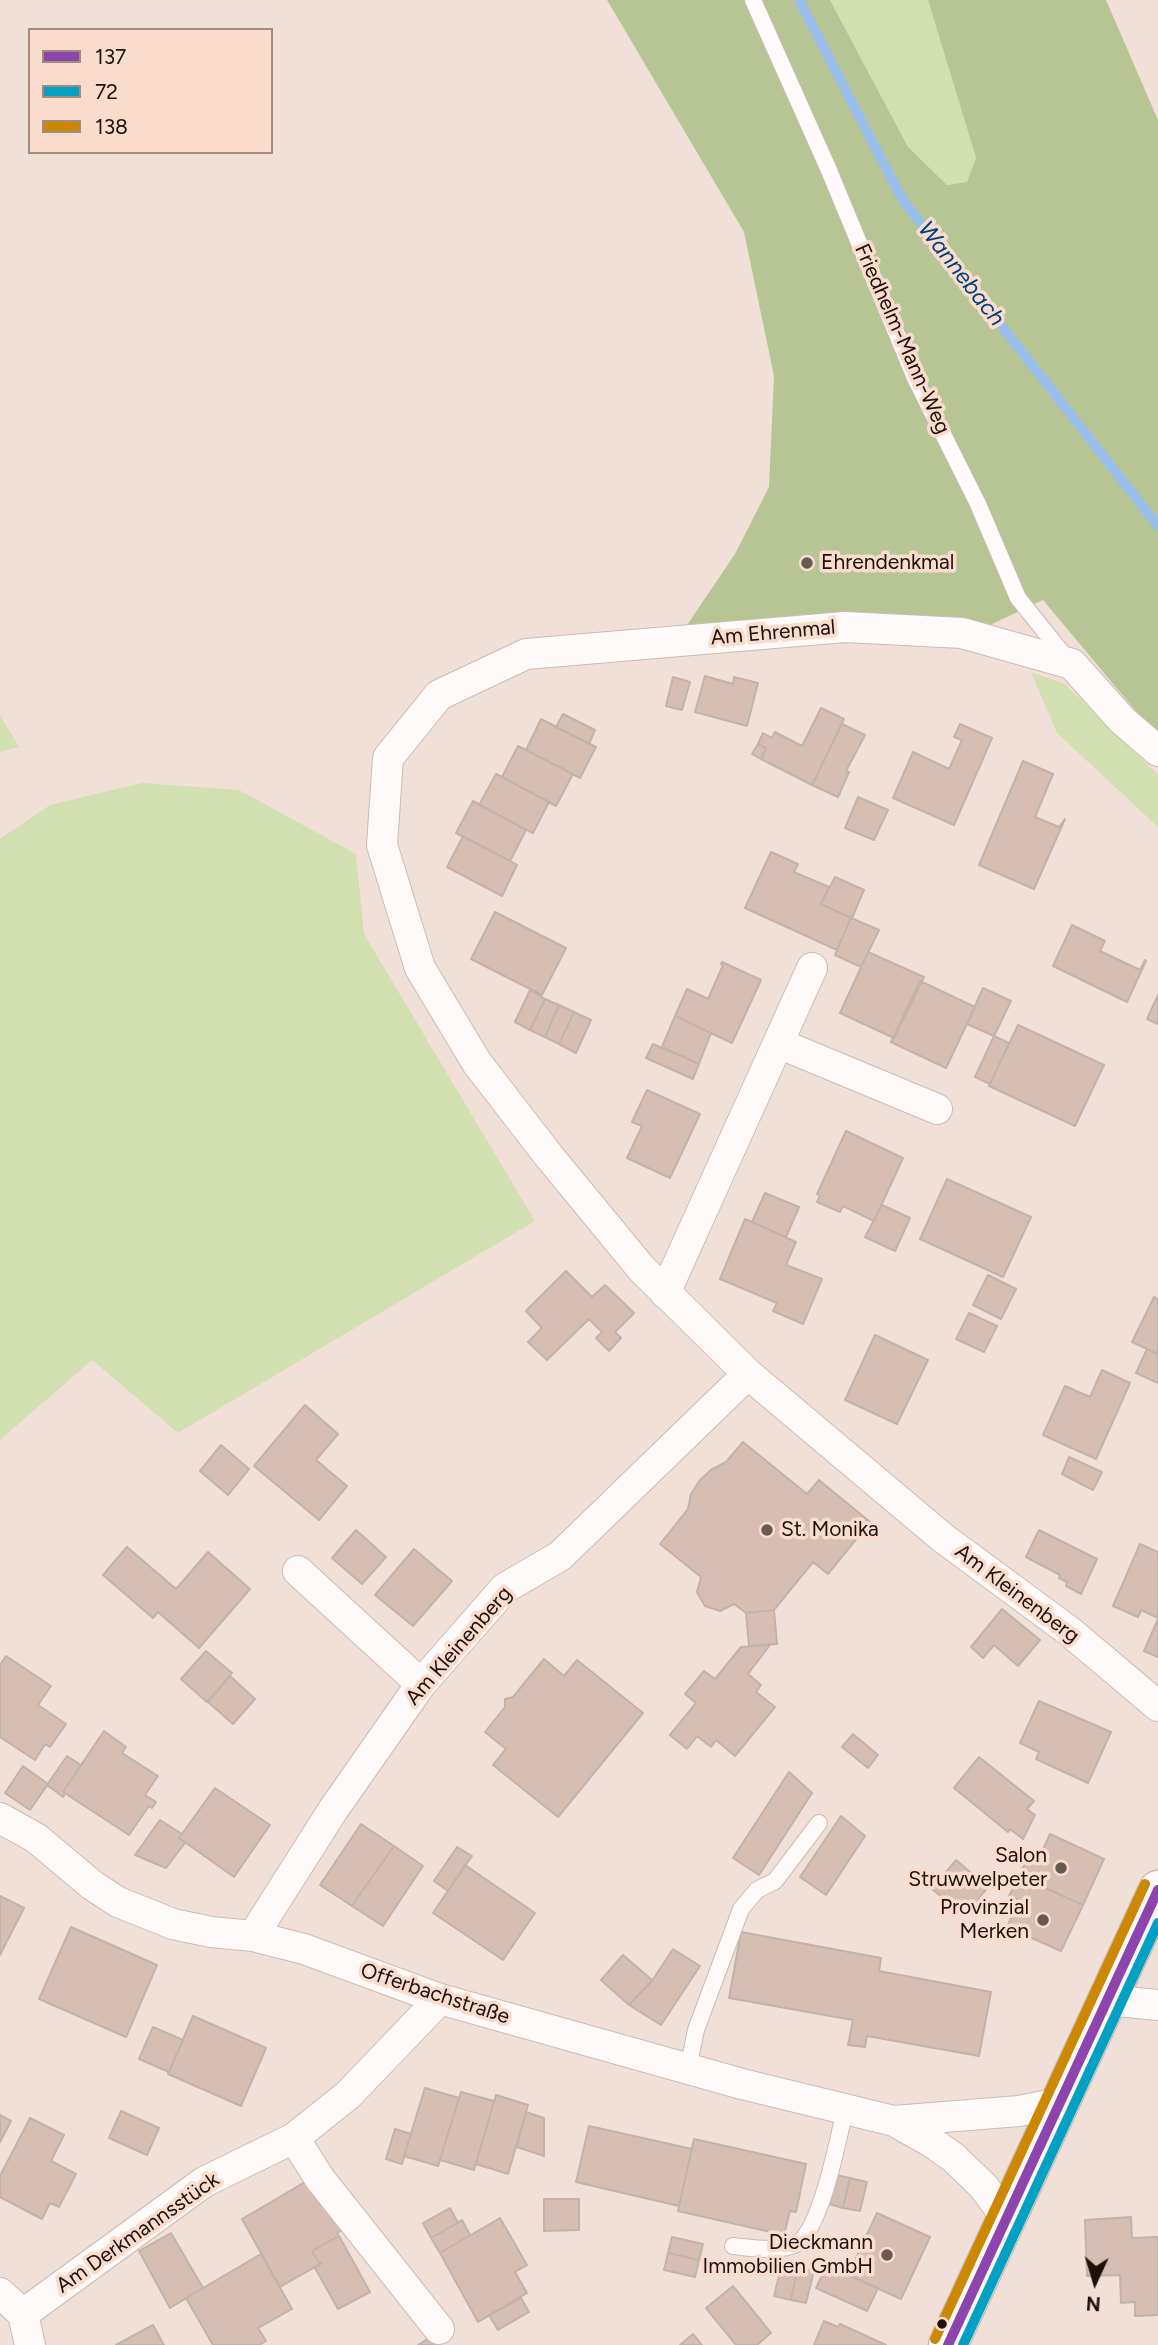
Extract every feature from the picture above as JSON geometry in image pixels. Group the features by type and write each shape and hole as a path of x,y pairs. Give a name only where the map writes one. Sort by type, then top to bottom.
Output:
{"main road":[{"path":"948,2345 1158,1890"}],"street":[{"name":"Am Ehrenmal","path":"388,758 439,695 526,654 845,627 962,633 1072,664"},
{"path":"1072,664 1122,720 1158,751"},
{"name":"Am Kleinenberg","path":"388,758 382,845 420,968 477,1063 548,1155 641,1268 748,1374 943,1538 1069,1631 1158,1706"},
{"path":"665,1293 812,968"},
{"path":"778,1043 937,1110"},
{"name":"Am Kleinenberg","path":"253,1936 333,1810 421,1684 505,1588 560,1556 748,1374"},
{"path":"298,1571 421,1684"},
{"name":"Offerbachstraße","path":"0,1818 36,1838 92,1885 118,1902 173,1924 211,1932 253,1936 304,1948 440,1999 742,2084 894,2121 954,2158 983,2186 1006,2217"},
{"name":"Am Derkmannsstück","path":"23,2314 204,2182 294,2138 348,2095 440,1999"},
{"path":"1108,2000 1158,2005"},
{"name":"Offerbachstraße","path":"894,2121 1019,2111 1059,2103"},
{"path":"294,2138 320,2179 439,2329"},
{"path":"0,2293 23,2314 30,2345"}],"lane":[{"name":"Friedhelm-Mann-Weg","path":"753,0 828,168 915,378 978,504 1018,598 1072,664"},
{"path":"688,2068 696,2030 741,1909 757,1889 775,1881 819,1823"},
{"path":"733,2246 772,2249 796,2245 808,2232 827,2185 845,2109"}],"green space":[{"path":"607,0 830,0 908,147 947,185 967,182 976,158 928,0 1106,0 1158,120 1158,731 1140,716 1043,600 960,639 683,631 735,554 769,487 774,376 744,232"},
{"path":"830,0 928,0 976,158 967,182 947,185 908,147"},
{"path":"1031,672 1065,684 1158,775 1158,827 1057,733"},
{"path":"0,715 19,747 0,752"},
{"path":"142,783 239,790 356,854 364,934 535,1221 178,1433 92,1360 0,1440 0,839 50,805"}],"building":[{"path":"705,676 733,684 734,677 758,683 747,726 695,712"},
{"path":"673,677 690,682 682,710 666,706"},
{"path":"821,708 844,719 812,785 761,759 766,748 758,744 763,733 772,738 775,732 802,746"},
{"path":"563,714 595,730 589,744 556,727"},
{"path":"541,719 596,747 580,778 526,750"},
{"path":"842,724 865,735 846,771 849,772 838,797 812,785"},
{"path":"960,724 992,738 954,825 893,798 913,752 949,769 962,740 954,737"},
{"path":"758,744 766,748 761,759 752,754"},
{"path":"518,746 573,774 556,806 502,777"},
{"path":"1023,761 1053,774 1035,817 1059,827 1065,819 1034,889 979,865"},
{"path":"496,774 549,802 533,833 479,805"},
{"path":"858,797 888,810 874,840 845,828"},
{"path":"473,801 526,830 510,861 456,833"},
{"path":"463,836 517,865 502,896 447,867"},
{"path":"771,852 798,864 794,872 829,887 821,904 851,918 837,950 745,908"},
{"path":"835,877 864,890 852,918 821,904"},
{"path":"495,912 566,948 542,995 471,959"},
{"path":"851,918 879,930 861,967 835,955"},
{"path":"1072,925 1105,941 1100,951 1140,970 1146,961 1127,1002 1053,966"},
{"path":"868,952 924,977 894,1038 840,1013"},
{"path":"722,962 761,980 732,1043 675,1016 687,989 708,999"},
{"path":"920,981 975,1007 946,1068 891,1042"},
{"path":"983,988 1011,1001 994,1036 967,1024"},
{"path":"530,990 545,999 530,1030 515,1022"},
{"path":"1158,995 1158,1024 1147,1019"},
{"path":"545,999 559,1005 545,1037 530,1030"},
{"path":"559,1005 574,1012 559,1044 545,1037"},
{"path":"574,1012 591,1020 576,1053 559,1044"},
{"path":"675,1016 711,1033 699,1064 662,1047"},
{"path":"1018,1025 1104,1065 1075,1126 989,1086"},
{"path":"994,1036 1009,1043 990,1084 975,1077"},
{"path":"653,1044 699,1064 693,1079 646,1058"},
{"path":"647,1090 700,1114 670,1178 627,1158 642,1126 632,1122"},
{"path":"846,1131 903,1158 874,1221 843,1206 840,1212 817,1202 820,1196 817,1194"},
{"path":"947,1179 1031,1217 1003,1277 920,1239"},
{"path":"765,1193 799,1207 786,1237 752,1222"},
{"path":"882,1205 910,1218 895,1251 865,1237"},
{"path":"745,1219 796,1242 786,1265 822,1279 803,1324 773,1311 777,1303 720,1279"},
{"path":"566,1271 592,1297 605,1285 634,1313 615,1332 621,1338 609,1351 596,1338 602,1332 589,1319 547,1360 528,1342 542,1328 526,1311"},
{"path":"988,1275 1016,1289 1001,1319 973,1305"},
{"path":"1154,1297 1158,1299 1158,1354 1132,1342"},
{"path":"969,1313 997,1326 984,1352 956,1339"},
{"path":"875,1335 928,1360 897,1424 845,1400"},
{"path":"1147,1349 1158,1354 1158,1383 1136,1373"},
{"path":"1102,1370 1130,1383 1096,1459 1043,1435 1065,1386 1090,1397"},
{"path":"305,1405 338,1434 316,1460 347,1486 319,1520 254,1466"},
{"name":"St. Monika","path":"743,1442 807,1494 819,1480 870,1522 828,1574 813,1562 774,1610 746,1613 734,1604 720,1611 705,1606 697,1592 701,1577 660,1544 688,1509 691,1494 700,1480 726,1462"},
{"path":"221,1445 249,1469 228,1495 200,1471"},
{"path":"1069,1457 1102,1472 1093,1490 1062,1474"},
{"path":"356,1530 386,1557 362,1584 332,1558"},
{"path":"1039,1530 1097,1559 1081,1594 1066,1586 1067,1582 1059,1578 1060,1575 1026,1557"},
{"path":"1140,1544 1158,1552 1158,1618 1141,1610 1138,1617 1113,1606"},
{"path":"127,1547 176,1589 208,1552 250,1589 199,1648 158,1612 153,1618 103,1575"},
{"path":"414,1549 452,1581 413,1626 375,1595"},
{"path":"1002,1609 1040,1640 1018,1666 994,1645 983,1658 971,1647"},
{"path":"774,1610 777,1644 749,1646 746,1613"},
{"path":"1158,1619 1158,1657 1144,1651"},
{"path":"770,1645 748,1674 761,1685 756,1692 775,1707 735,1756 716,1740 711,1747 697,1736 687,1749 670,1735 696,1703 685,1694 704,1671 715,1679 741,1647"},
{"path":"206,1651 232,1673 207,1702 181,1679"},
{"path":"6,1656 51,1686 38,1705 66,1724 50,1747 45,1744 35,1760 0,1737 0,1665"},
{"path":"544,1659 564,1676 577,1660 643,1713 558,1817 493,1765 506,1749 485,1732 505,1707 505,1699 513,1697"},
{"path":"230,1676 255,1699 233,1724 208,1702"},
{"path":"1039,1701 1111,1732 1088,1783 1036,1759 1039,1752 1020,1743"},
{"path":"104,1731 126,1747 122,1753 158,1776 145,1795 156,1802 152,1808 149,1806 129,1835 63,1792"},
{"path":"853,1734 878,1755 868,1768 842,1747"},
{"path":"67,1756 81,1765 63,1792 63,1797 47,1785"},
{"path":"979,1757 1034,1801 1027,1809 1035,1815 1023,1839 1010,1829 1008,1832 954,1788"},
{"path":"23,1766 48,1784 30,1810 5,1793"},
{"path":"789,1772 812,1793 759,1875 733,1858"},
{"path":"215,1788 270,1825 234,1877 179,1838"},
{"path":"841,1816 865,1836 826,1895 800,1877"},
{"path":"160,1820 182,1834 179,1838 185,1843 166,1868 135,1855"},
{"path":"361,1824 394,1846 352,1906 320,1885"},
{"name":"Salon Struwwelpeter","path":"1050,1834 1104,1859 1083,1905 1019,1876 1028,1856 1038,1860"},
{"path":"394,1846 423,1866 383,1926 352,1906"},
{"path":"457,1847 472,1856 448,1891 434,1881"},
{"path":"956,1860 988,1887 965,1916 932,1889"},
{"path":"465,1865 535,1913 503,1960 433,1913"},
{"name":"Provinzial Merken","path":"1019,1876 1083,1905 1061,1951 1007,1927 1019,1900 1009,1896"},
{"path":"0,1896 24,1908 0,1955"},
{"path":"71,1927 157,1965 126,2037 39,1999"},
{"path":"741,1932 881,1958 879,1971 991,1992 979,2056 867,2036 865,2047 848,2045 853,2020 729,1998"},
{"path":"673,1949 700,1966 661,2025 629,2005 652,1981"},
{"path":"623,1955 652,1980 629,2005 601,1980"},
{"path":"193,2016 266,2048 241,2106 168,2074"},
{"path":"153,2027 183,2040 169,2072 139,2059"},
{"path":"425,2088 459,2098 438,2166 404,2156"},
{"path":"461,2092 494,2101 474,2170 440,2160"},
{"path":"496,2095 528,2105 508,2174 476,2164"},
{"path":"121,2111 159,2128 147,2155 109,2138"},
{"path":"526,2112 544,2118 544,2156 517,2147"},
{"path":"0,2115 11,2121 0,2142"},
{"path":"30,2118 64,2135 51,2161 76,2174 59,2207 50,2203 42,2219 0,2197 0,2176"},
{"path":"589,2126 692,2149 679,2206 576,2182"},
{"path":"395,2129 411,2134 402,2164 386,2159"},
{"path":"694,2139 806,2164 796,2212 790,2211 784,2235 678,2211"},
{"path":"317,2175 346,2228 337,2233 339,2236 312,2251 319,2263 322,2263 280,2287 242,2219"},
{"path":"836,2175 850,2178 843,2208 829,2204"},
{"path":"850,2178 867,2182 860,2211 843,2208"},
{"path":"544,2199 579,2199 579,2230 544,2231"},
{"path":"450,2208 458,2223 431,2238 423,2223"},
{"path":"877,2213 930,2237 901,2299 848,2275"},
{"path":"1131,2217 1132,2238 1158,2237 1158,2315 1135,2316 1135,2302 1121,2303 1120,2275 1087,2276 1085,2220"},
{"path":"500,2218 527,2265 515,2272 527,2293 478,2322 440,2253"},
{"path":"462,2220 470,2235 440,2253 431,2238"},
{"path":"171,2233 203,2288 170,2308 139,2251"},
{"path":"339,2236 370,2292 338,2309 315,2268 322,2263 319,2263 312,2251"},
{"path":"672,2237 703,2244 699,2260 668,2253"},
{"path":"668,2253 699,2260 695,2277 664,2270"},
{"path":"261,2254 292,2309 258,2328 266,2341 259,2345 213,2345 186,2298"},
{"path":"782,2263 798,2267 791,2300 774,2296"},
{"path":"827,2265 878,2288 867,2311 816,2288"},
{"path":"798,2267 814,2271 806,2303 791,2300"},
{"path":"733,2286 771,2333 757,2345 736,2345 706,2308"},
{"path":"521,2298 529,2312 498,2330 489,2315"},
{"path":"824,2321 838,2327 840,2324 886,2345 814,2345"},
{"path":"153,2325 164,2345 116,2345"},
{"path":"693,2334 702,2345 680,2345"},
{"path":"434,2335 439,2345 418,2345"}],"waterway":[{"name":"Wannebach","path":"799,0 902,199 1158,526"}],"transit line":[{"name":"138","path":"935,2339 1145,1884"},
{"name":"137","path":"948,2345 1158,1890"},
{"name":"72","path":"963,2345 1158,1923"}],"place":[{"name":"Ehrendenkmal","path":"807,563"},
{"name":"St. Monika","path":"767,1530"},
{"name":"Salon Struwwelpeter","path":"1061,1868"},
{"name":"Provinzial Merken","path":"1043,1920"},
{"name":"Dieckmann Immobilien GmbH","path":"887,2255"}]}
